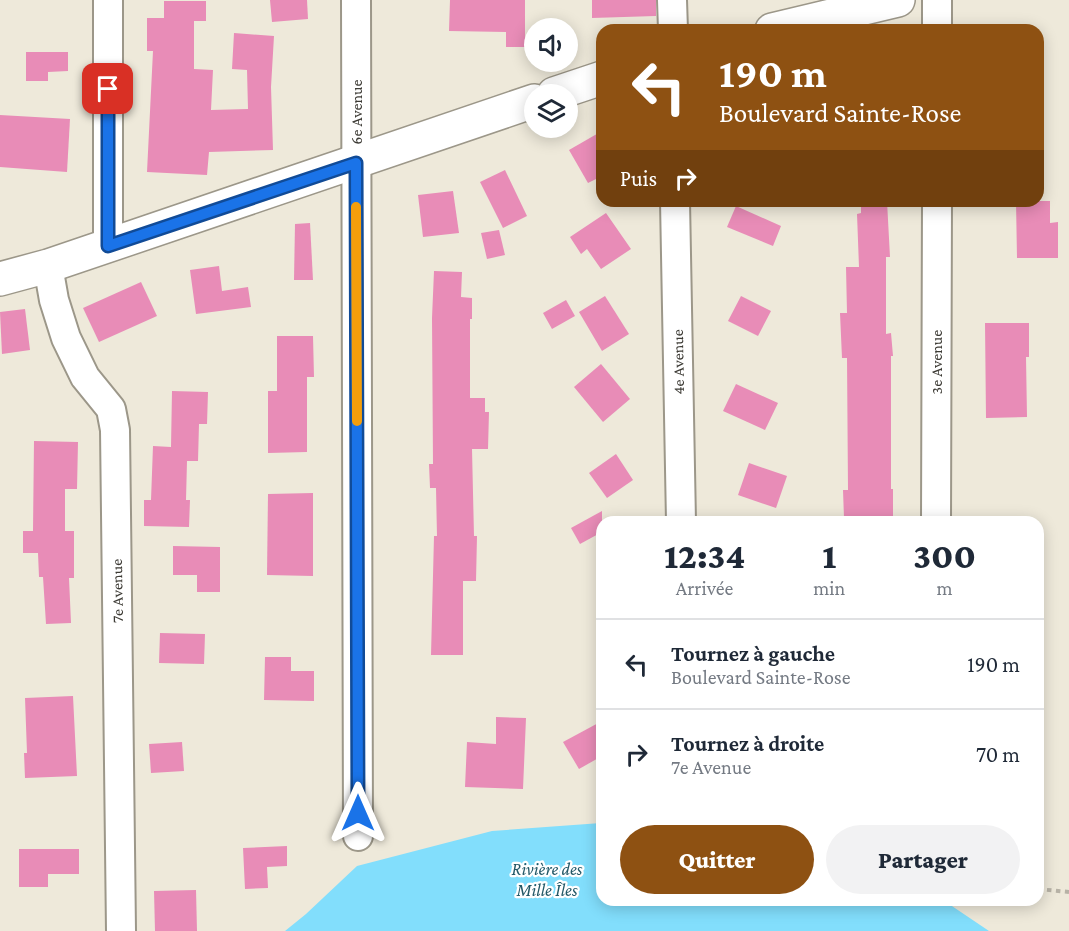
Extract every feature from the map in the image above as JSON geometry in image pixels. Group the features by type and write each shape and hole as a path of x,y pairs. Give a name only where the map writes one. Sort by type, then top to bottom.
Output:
{"street":[{"path":"108,0 108,246"},
{"name":"6e Avenue","path":"356,0 358,836"},
{"path":"672,0 673,24"},
{"path":"797,24 898,0"},
{"path":"937,0 937,24"},
{"path":"578,86 596,80"},
{"path":"0,279 48,266 524,104"},
{"name":"4e Avenue","path":"675,207 681,516"},
{"name":"3e Avenue","path":"936,516 937,207"},
{"name":"7e Avenue","path":"48,266 54,300 66,338 85,377 111,409 115,430 121,931"}],"path":[{"path":"1044,890 1069,892"}],"water":[{"name":"Rivière des Mille Îles","path":"596,823 596,906 952,906 989,931 285,931 357,866 492,831"}],"building":[{"path":"270,0 307,0 308,19 272,22"},
{"path":"450,0 525,0 524,47 506,47 506,32 449,31"},
{"path":"592,0 656,0 656,16 592,18"},
{"path":"164,1 206,1 206,21 194,21 194,69 213,70 211,110 248,109 247,70 232,69 234,33 274,36 271,87 273,150 209,152 207,175 147,172 153,51 147,51 147,18 164,18"},
{"path":"26,52 68,52 68,71 48,72 48,81 26,81"},
{"path":"0,115 70,119 67,172 0,167"},
{"path":"596,134 596,179 588,183 569,150"},
{"path":"505,170 527,216 503,228 480,182"},
{"path":"453,191 459,233 423,237 418,195"},
{"path":"1044,201 1050,201 1050,223 1058,222 1058,258 1017,258 1016,207 1044,207"},
{"path":"736,207 781,226 773,246 727,227"},
{"path":"861,207 887,207 890,257 886,257 886,334 891,333 893,356 891,356 891,489 893,489 893,516 844,516 843,490 848,490 847,358 842,358 840,313 847,313 846,267 859,267 857,214 861,213"},
{"path":"606,213 631,249 601,269 587,249 581,254 570,237"},
{"path":"310,223 313,280 294,280 295,224"},
{"path":"499,230 505,255 487,259 481,233"},
{"path":"219,266 222,291 248,287 251,307 196,314 190,270"},
{"path":"434,271 462,272 461,297 472,298 470,398 485,398 485,412 489,412 488,449 472,449 474,536 477,536 476,581 463,581 463,655 431,655 434,536 437,536 436,488 430,488 429,464 433,464"},
{"path":"141,282 157,316 99,342 83,308"},
{"path":"605,296 629,334 602,351 579,312"},
{"path":"741,296 771,311 758,336 728,321"},
{"path":"566,300 575,316 552,329 543,313"},
{"path":"25,309 30,350 2,354 0,312"},
{"path":"985,323 1029,323 1029,357 1026,357 1027,417 986,418"},
{"path":"277,336 313,336 314,377 307,377 307,452 268,453 268,391 277,391"},
{"path":"601,364 630,399 603,422 574,387"},
{"path":"736,384 778,403 765,430 723,411"},
{"path":"172,391 208,392 207,424 199,424 198,461 187,461 186,500 190,500 189,527 144,526 144,500 151,500 153,446 171,447"},
{"path":"34,441 78,442 77,489 65,489 65,531 74,531 74,578 69,578 71,623 46,624 43,577 39,577 38,553 23,553 23,531 33,531"},
{"path":"616,454 633,480 607,498 589,473"},
{"path":"749,463 787,476 776,508 738,495"},
{"path":"313,493 313,576 267,575 268,494"},
{"path":"602,511 602,516 596,516 596,535 580,544 571,528"},
{"path":"173,546 220,547 220,592 197,592 197,575 173,575"},
{"path":"160,633 205,634 204,664 159,663"},
{"path":"265,657 291,657 291,671 314,671 314,701 264,700"},
{"path":"73,696 77,776 25,778 24,753 27,753 25,698"},
{"path":"496,717 526,718 523,789 465,787 467,742 496,744"},
{"path":"596,724 596,759 579,769 563,742"},
{"path":"182,742 184,771 151,773 149,744"},
{"path":"287,846 287,866 267,867 268,888 245,889 243,848"},
{"path":"19,849 79,849 79,874 48,874 48,887 19,887"},
{"path":"196,890 197,931 155,931 154,891"}],"slow traffic":[{"path":"356,207 357,421"}],"route":[{"path":"108,89 108,246 356,163 358,813"}]}
